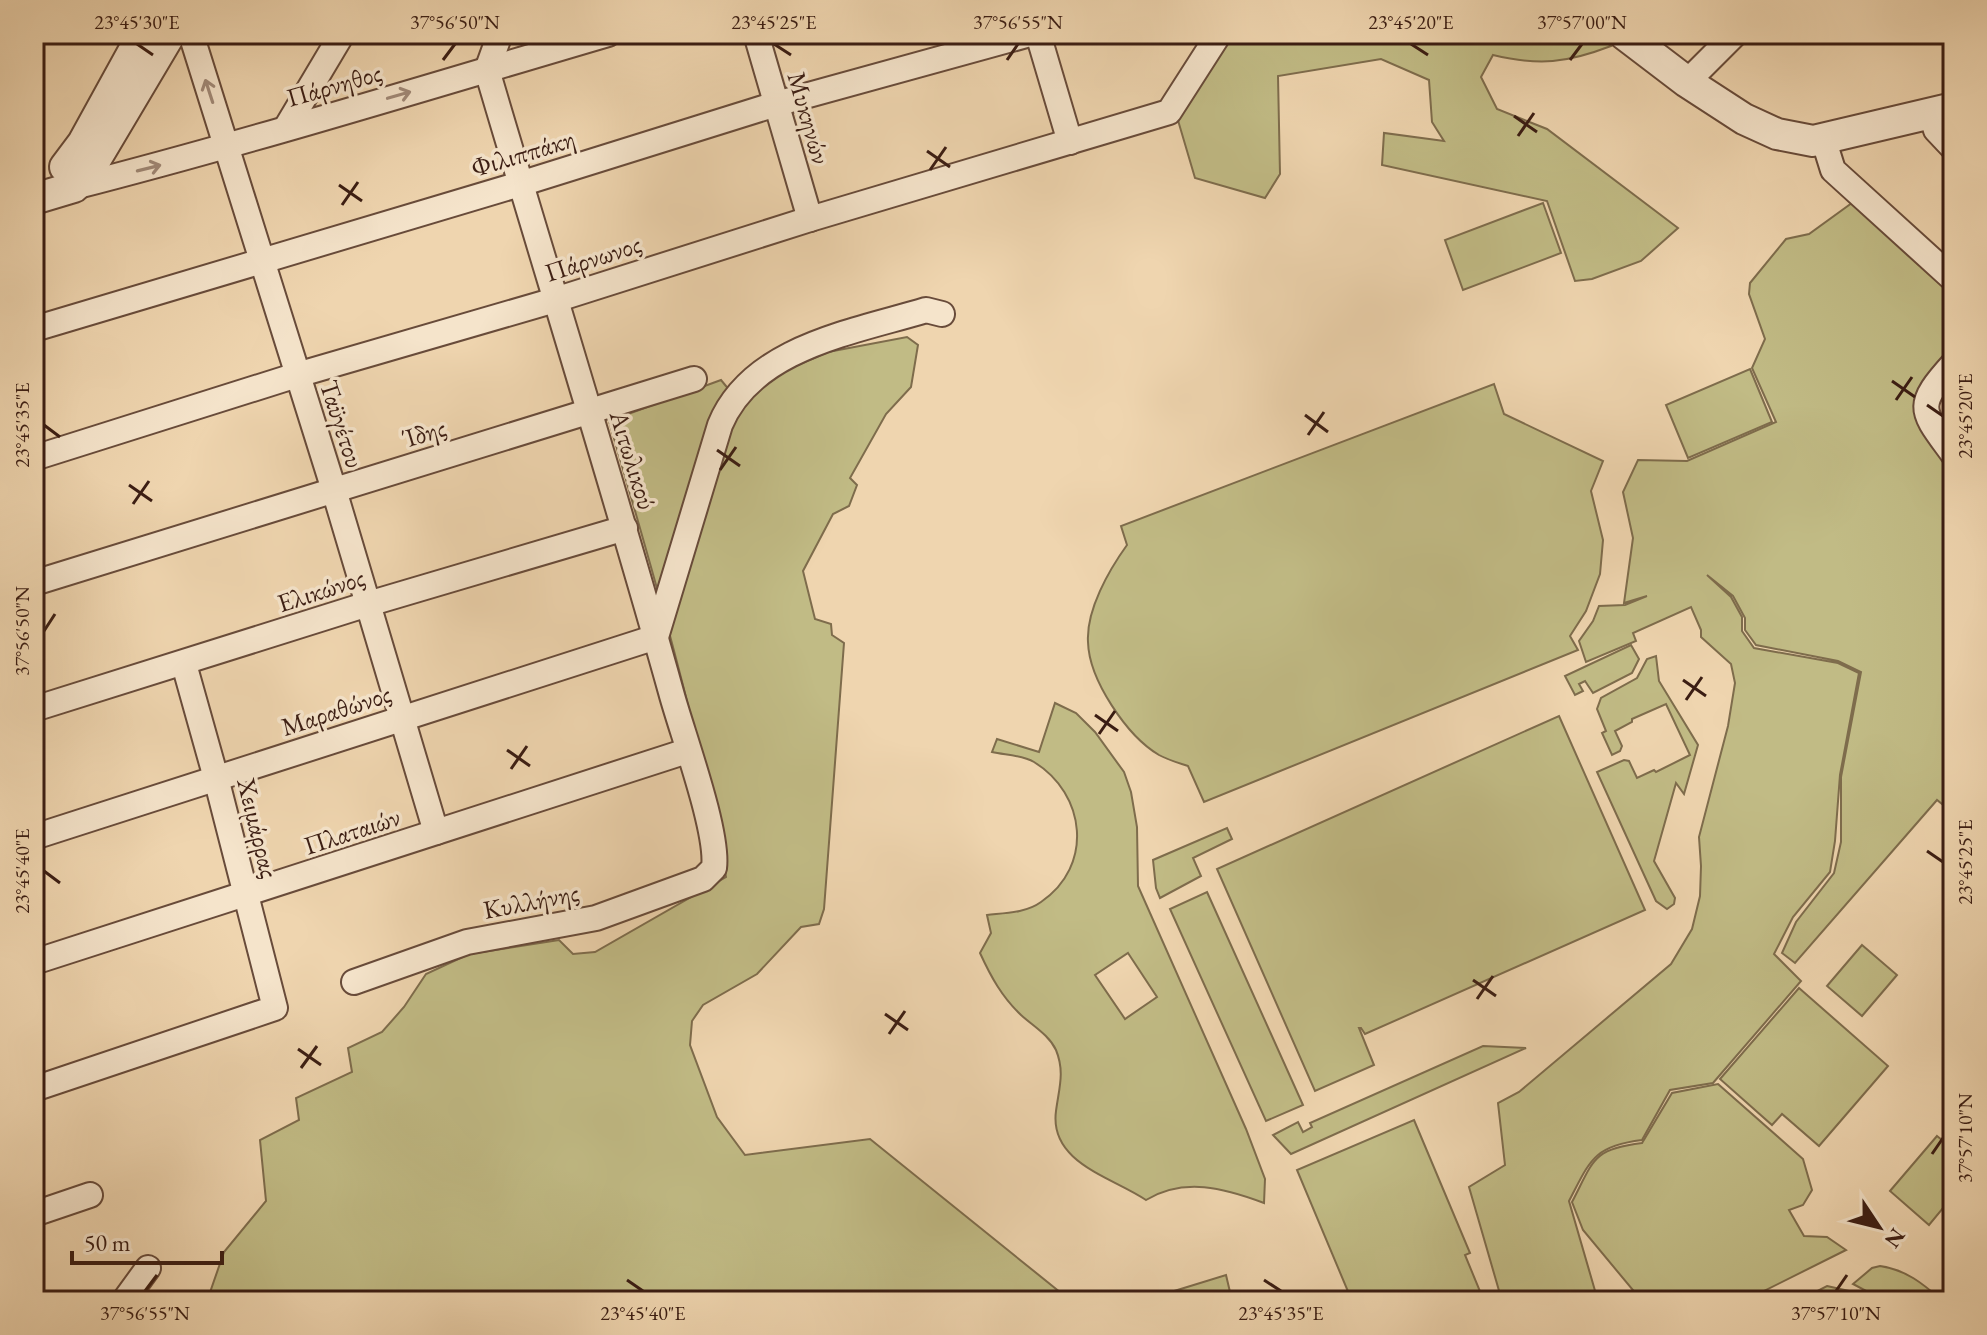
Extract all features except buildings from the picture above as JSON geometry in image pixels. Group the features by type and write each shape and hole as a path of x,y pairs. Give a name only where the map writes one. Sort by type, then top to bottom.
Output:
{"street":[{"path":"34,183 57,174 70,162 143,34"},
{"path":"34,199 74,187 107,143 170,34"},
{"name":"Ταϋγέτου","path":"191,34 334,490 436,832"},
{"path":"286,128 342,34"},
{"path":"487,70 500,34"},
{"name":"Πάρνηθος","path":"74,187 228,148 286,128 608,34"},
{"name":"Μυκηνών","path":"756,34 810,219"},
{"name":"Φιλιππάκη","path":"34,329 776,104 1030,34"},
{"path":"1038,34 1070,142"},
{"name":"Πάρνωνος","path":"34,458 297,375 555,300 810,219 1169,112 1219,34"},
{"path":"1624,34 1687,82 1744,119 1777,134 1813,141 1942,110 1936,130 1953,148"},
{"path":"1687,82 1735,34"},
{"name":"Αιτωλικού","path":"487,70 625,528 716,856 714,868"},
{"path":"1823,138 1833,170 1953,279"},
{"path":"656,637 720,425 727,407 739,393 775,364 817,343 926,310 942,314"},
{"path":"1953,364 1927,394 1926,404 1929,421 1953,454"},
{"name":"Ίδης","path":"34,583 694,379"},
{"name":"Ελικώνος","path":"34,709 368,604 625,528"},
{"name":"Μαραθώνος","path":"34,837 656,637"},
{"name":"Χειμάρρας","path":"34,1089 275,1008 184,664"},
{"name":"Πλαταιών","path":"34,962 687,751"},
{"name":"Κυλλήνης","path":"354,982 467,942 596,918 703,879 714,868"},
{"path":"34,1214 90,1195"},
{"path":"124,1301 148,1268"}],"shaded area":[{"path":"1228,34 1596,34 1611,46 1553,61 1525,61 1493,55 1481,77 1497,109 1547,129 1678,228 1641,261 1592,279 1575,281 1547,201 1382,165 1384,133 1444,141 1432,122 1429,80 1381,59 1278,76 1280,174 1265,198 1195,178 1177,117"},
{"path":"1856,200 1953,286 1953,353 1919,391 1953,464 1953,813 1937,800 1795,963 1782,953 1796,922 1834,873 1841,842 1841,777 1861,672 1838,661 1756,645 1745,630 1745,618 1733,596 1707,575 1731,597 1742,617 1742,631 1754,648 1838,663 1859,673 1840,775 1830,872 1793,917 1774,954 1801,981 1713,1083 1670,1090 1642,1140 1613,1146 1588,1166 1569,1201 1598,1301 1502,1301 1469,1187 1505,1165 1498,1103 1519,1092 1671,964 1692,929 1700,896 1699,837 1728,726 1735,683 1731,664 1701,637 1691,607 1633,633 1636,641 1586,662 1579,641 1599,606 1625,605 1647,596 1624,603 1633,538 1623,492 1638,460 1687,461 1776,422 1752,368 1765,339 1749,294 1750,283 1786,239 1809,234"},
{"path":"1543,203 1561,253 1463,290 1445,240"},
{"path":"907,337 918,345 911,387 886,414 850,478 857,485 849,506 833,514 803,571 815,619 831,624 832,635 844,643 824,909 819,924 801,927 757,974 703,1005 692,1021 690,1045 717,1117 745,1155 870,1139 1071,1301 207,1301 224,1252 266,1201 260,1140 299,1120 296,1098 352,1072 348,1048 382,1032 404,1007 426,974 469,954 559,940 573,954 595,952 726,877 688,704 609,421 721,380 740,403 779,373 828,352"},
{"path":"1750,369 1772,422 1688,458 1666,405"},
{"path":"1494,384 1504,414 1603,461 1591,491 1603,540 1600,574 1586,611 1570,636 1578,650 1204,802 1188,766 1159,755 1123,721 1102,689 1090,657 1088,630 1095,604 1106,578 1127,545 1121,526"},
{"path":"1631,645 1639,659 1632,673 1593,693 1585,681 1579,684 1583,691 1575,695 1565,676"},
{"path":"1656,656 1659,681 1698,745 1684,794 1676,783 1654,861 1675,898 1674,904 1667,909 1656,901 1597,772 1624,760 1629,761 1637,778 1690,755 1666,704 1632,719 1632,722 1615,731 1622,746 1612,755 1602,733 1606,731 1597,709 1601,698 1637,678 1647,659"},
{"path":"1055,703 1076,713 1095,732 1124,772 1137,827 1138,886 1246,1129 1265,1179 1264,1203 1204,1187 1175,1189 1146,1200 1086,1166 1062,1144 1056,1129 1061,1073 1056,1050 1045,1035 1008,1001 980,953 991,933 987,915 1022,910 1041,902 1058,887 1070,869 1076,850 1077,830 1073,811 1064,792 1051,776 1034,762 992,752 997,739 1039,752","holes":["1128,953 1157,997 1125,1019 1095,975"]},
{"path":"1559,716 1645,910 1365,1034 1359,1028 1374,1065 1315,1091 1217,869"},
{"path":"1227,828 1232,839 1193,858 1201,876 1160,898 1153,860"},
{"path":"1207,892 1303,1105 1266,1121 1170,909"},
{"path":"1862,945 1897,975 1862,1016 1827,986"},
{"path":"1799,988 1888,1066 1819,1146 1782,1114 1772,1125 1720,1079"},
{"path":"1483,1046 1526,1048 1291,1154 1273,1135 1298,1122 1303,1132 1312,1127 1310,1123"},
{"path":"1718,1084 1803,1159 1812,1190 1803,1205 1789,1210 1804,1236 1827,1237 1846,1250 1744,1301 1642,1301 1583,1230 1572,1202 1596,1159 1613,1149 1642,1143 1672,1093"},
{"path":"1414,1120 1470,1253 1465,1255 1484,1301 1352,1301 1297,1170"},
{"path":"1937,1136 1953,1149 1953,1196 1929,1225 1890,1191"},
{"path":"1880,1266 1907,1274 1943,1301 1885,1301 1853,1284 1872,1268"},
{"path":"1226,1275 1230,1292 1226,1301 1156,1301 1171,1292"},
{"path":"1827,1286 1849,1291 1870,1301 1798,1301"}]}
